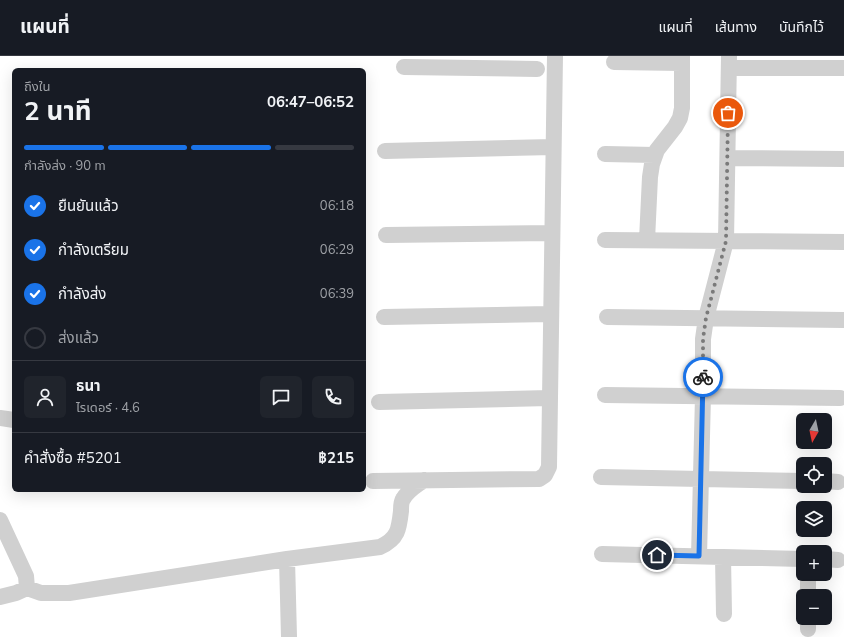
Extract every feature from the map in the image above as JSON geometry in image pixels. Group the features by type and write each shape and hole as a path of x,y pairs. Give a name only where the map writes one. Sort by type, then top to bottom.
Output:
{"street":[{"path":"373,481 539,479 549,468 550,314 555,56"},
{"path":"614,62 682,59 682,108 680,118 675,127 657,150 655,155 650,177 647,240"},
{"path":"404,66 487,62 537,69"},
{"path":"699,556 703,339 706,318 726,241 729,62 844,68"},
{"path":"385,151 553,148"},
{"path":"605,154 655,155"},
{"path":"728,158 844,159"},
{"path":"386,235 552,233"},
{"path":"605,240 844,242"},
{"path":"384,317 550,314"},
{"path":"607,317 843,320"},
{"path":"605,395 840,398"},
{"path":"379,402 549,398"},
{"path":"0,418 12,420"},
{"path":"601,477 796,481"},
{"path":"0,597 16,593 27,588 41,593 70,593 287,559 380,547 389,543 395,536 398,527 402,500 410,490 424,480"},
{"path":"0,520 26,576 27,588"},
{"path":"602,554 796,559"},
{"path":"723,557 724,614"},
{"path":"287,559 289,637"}],"way so far":[{"path":"703,377 703,339 706,318 726,241 728,113"}],"route":[{"path":"657,555 699,556 703,377"}]}
